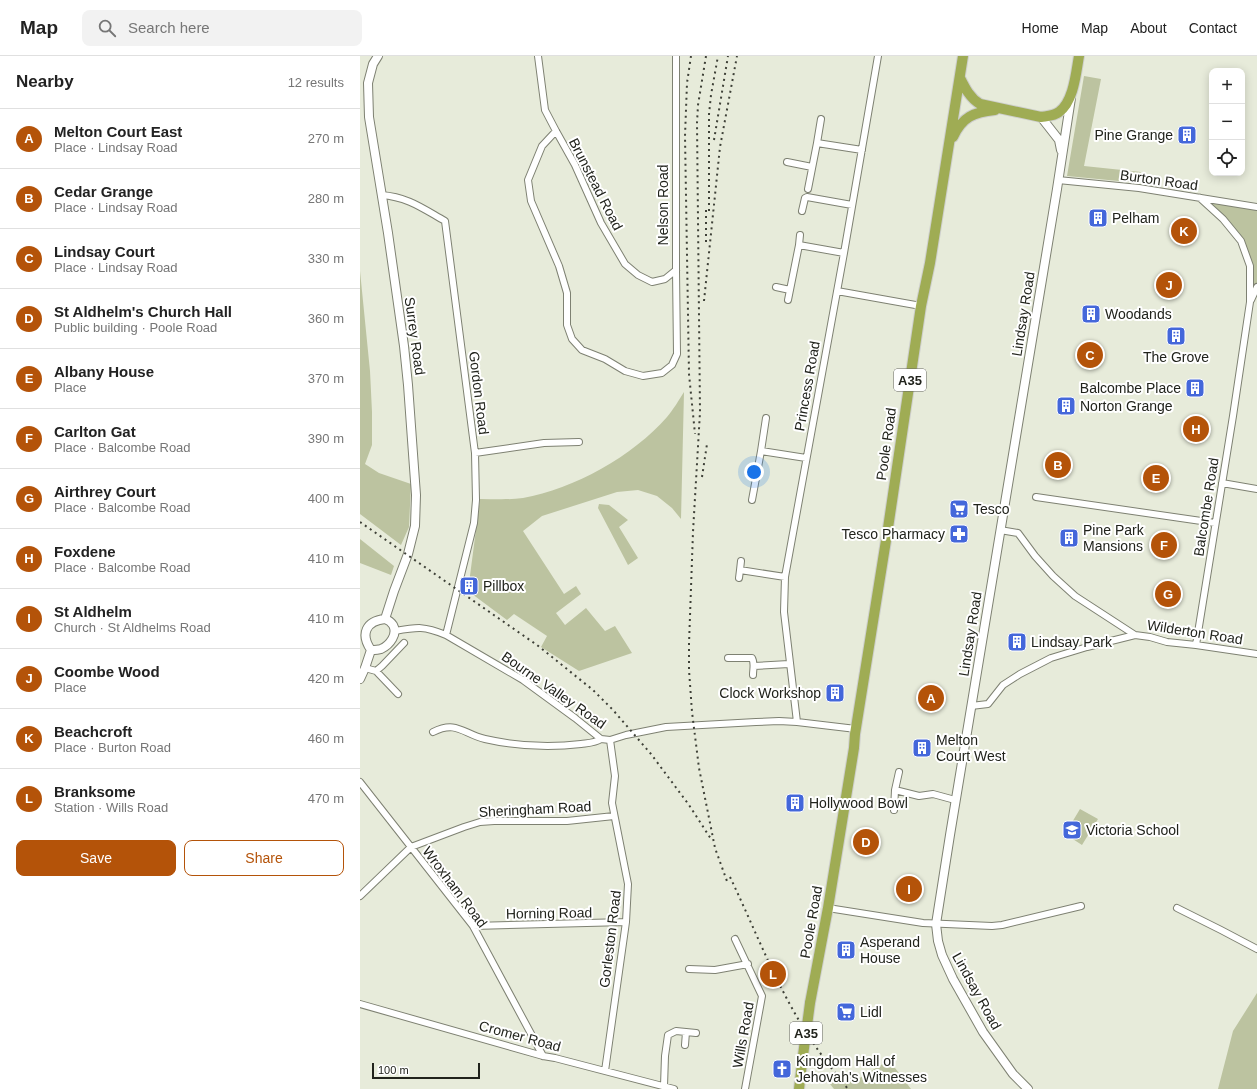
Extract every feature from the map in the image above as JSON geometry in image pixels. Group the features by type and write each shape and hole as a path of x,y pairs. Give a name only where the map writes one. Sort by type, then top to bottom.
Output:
{"highway":[{"name":"A35","path":"963,56 960,78 965,88 980,104 1041,117 1051,116 1059,112 1071,95 1079,56"},
{"name":"Poole Road","path":"799,1089 810,1003 828,908 888,528 921,306 930,263 960,78"},
{"name":"Poole Road","path":"948,147 956,128 971,114 1003,109"}],"street":[{"name":"Surrey Road","path":"378,56 373,64 368,83 369,117 388,233 408,385 416,495 415,526 408,554 385,619"},
{"name":"Brunstead Road","path":"538,56 545,110 575,165 601,223 625,264 638,275 652,282 665,279 676,270"},
{"name":"Nelson Road","path":"556,131 542,146 528,180 531,201 559,266 567,293 567,325 572,339 582,350 605,359 625,371 643,376 662,373 672,365 677,354 676,56"},
{"name":"Princess Road","path":"796,722 784,612 785,577 878,56"},
{"name":"Lindsay Road","path":"1028,1089 1014,1074 983,1032 953,979 942,955 936,924 1071,95"},
{"name":"Lindsay Road","path":"1041,117 1058,140 1061,148 1061,159"},
{"path":"808,189 821,119"},
{"path":"817,143 862,150"},
{"path":"787,162 812,167"},
{"name":"Burton Road","path":"1058,180 1139,188 1257,207"},
{"name":"Gordon Road","path":"381,195 395,196 408,200 445,221 475,454 476,500 474,523 446,635"},
{"path":"802,212 805,198 807,197 852,206"},
{"name":"Balcombe Road","path":"1196,645 1250,302 1250,266 1241,241 1222,219 1200,198"},
{"path":"788,300 800,235"},
{"path":"799,245 844,253"},
{"path":"776,287 790,290"},
{"name":"Balcombe Road","path":"1250,302 1257,287"},
{"path":"837,292 921,306"},
{"path":"752,500 766,418"},
{"path":"475,454 544,443 579,442"},
{"path":"761,451 806,458"},
{"path":"1222,483 1257,489"},
{"path":"1036,497 1216,523"},
{"name":"Wilderton Road","path":"1000,530 1018,533 1035,556 1053,576 1075,596 1135,635 1150,637 1167,642 1257,654"},
{"path":"739,578 741,561"},
{"path":"740,570 785,577"},
{"path":"385,619 393,625 394,638 380,650 371,650 364,640 363,628 373,621 385,619"},
{"name":"Bourne Valley Road","path":"394,631 420,627 446,635 523,680 601,738 610,740 626,735 666,727 778,721 827,726 855,731"},
{"path":"971,706 988,704 1002,685 1050,658 1135,635"},
{"path":"376,671 404,643"},
{"path":"360,679 371,650"},
{"path":"728,658 752,658 754,666 753,675"},
{"path":"754,666 789,664"},
{"path":"365,668 376,671 398,694"},
{"path":"432,732 450,727 460,729 483,739 532,746 569,745 597,742 601,738"},
{"name":"Gorleston Road","path":"605,1071 626,922 628,884 622,846 614,816 612,794 615,776 610,740"},
{"path":"894,810 898,772"},
{"name":"Wroxham Road","path":"360,782 473,926 544,1056"},
{"path":"895,790 919,796 933,794 955,800"},
{"name":"Sheringham Road","path":"360,896 411,847 464,827 480,822 567,821 614,816"},
{"path":"828,908 936,924 992,926 1002,925 1080,906"},
{"path":"1176,908 1187,912 1257,949"},
{"name":"Horning Road","path":"473,926 626,922"},
{"name":"Wills Road","path":"735,939 762,996 745,1089"},
{"path":"689,969 715,970 748,964"},
{"name":"Cromer Road","path":"360,1004 544,1056 674,1089"},
{"path":"664,1086 665,1056 668,1035 676,1031 696,1033"},
{"path":"685,1046 686,1032"}],"green space":[{"path":"1084,76 1101,79 1084,166 1141,172 1139,183 1067,176"},
{"path":"1200,198 1257,207 1257,286 1250,300 1250,266 1241,241"},
{"path":"360,271 370,371 372,412 372,445 365,464 379,473 411,484 409,527 401,545 360,514"},
{"path":"684,392 681,519 672,508 657,496 638,490 617,492 542,516 523,531 564,594 576,586 581,594 556,613 565,625 586,608 605,631 615,626 632,653 579,671 541,647 547,636 514,614 507,620 468,591 480,499 518,499 542,494 582,479 601,469 637,445 669,414"},
{"path":"599,504 609,505 628,520 619,527 638,558 628,565 598,508"},
{"path":"360,539 394,566 391,575 360,563"},
{"path":"1080,809 1098,819 1082,845 1065,834"},
{"path":"1257,993 1257,1089 1218,1089 1233,1031"},
{"path":"889,1060 911,1089 834,1089 830,1084 851,1070 858,1079"}],"railway":[{"path":"691,56 687,83 685,136 689,374 695,434"},
{"path":"706,56 698,105 697,123 700,412 693,532 689,670 692,712 699,768 715,848 728,884"},
{"path":"709,211 709,114 718,56"},
{"path":"714,140 728,56"},
{"path":"704,301 720,147 737,56"},
{"path":"706,206 706,242"},
{"path":"702,477 707,444"},
{"path":"360,522 537,645 593,690 613,710 651,754 689,805 711,839"},
{"path":"730,877 773,972 803,1027 813,1043 848,1089"}],"place":[{"name":"Pine Grange","path":"1187,135"},
{"name":"Pelham","path":"1098,218"},
{"name":"Beachcroft","path":"1184,231"},
{"name":"Coombe Wood","path":"1169,285"},
{"name":"Woodands","path":"1091,314"},
{"name":"The Grove","path":"1176,336"},
{"name":"Lindsay Court","path":"1090,355"},
{"name":"Balcombe Place","path":"1195,388"},
{"name":"Norton Grange","path":"1066,406"},
{"name":"Foxdene","path":"1196,429"},
{"name":"Cedar Grange","path":"1058,465"},
{"name":"Albany House","path":"1156,478"},
{"name":"Tesco","path":"959,509"},
{"name":"Tesco Pharmacy","path":"959,534"},
{"name":"Pine Park Mansions","path":"1069,538"},
{"name":"Carlton Gat","path":"1164,545"},
{"name":"Pillbox","path":"469,586"},
{"name":"Airthrey Court","path":"1168,594"},
{"name":"Lindsay Park","path":"1017,642"},
{"name":"Clock Workshop","path":"835,693"},
{"name":"Melton Court East","path":"931,698"},
{"name":"Melton Court West","path":"922,748"},
{"name":"Hollywood Bowl","path":"795,803"},
{"name":"Victoria School","path":"1072,830"},
{"name":"St Aldhelm's Church Hall","path":"866,842"},
{"name":"St Aldhelm","path":"909,889"},
{"name":"Asperand House","path":"846,950"},
{"name":"Branksome","path":"773,974"},
{"name":"Lidl","path":"846,1012"},
{"name":"Kingdom Hall of Jehovah's Witnesses","path":"782,1069"}]}
